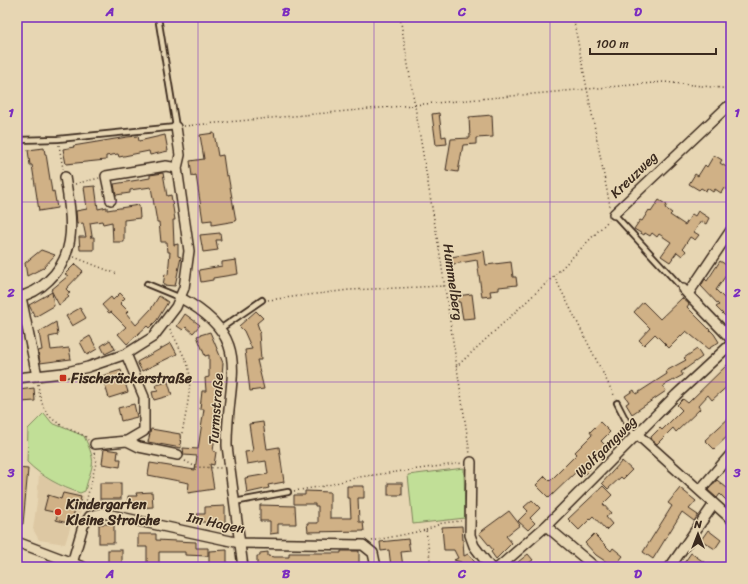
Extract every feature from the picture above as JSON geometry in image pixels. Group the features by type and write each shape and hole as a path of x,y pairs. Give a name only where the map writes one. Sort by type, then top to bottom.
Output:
{"street":[{"name":"Kreuzweg","path":"614,214 704,128 727,107 731,106"},
{"path":"17,378 88,368 126,354 153,337 181,298 187,274 189,251 177,168 180,155 176,127"},
{"path":"111,200 106,176 166,166 177,168"},
{"path":"37,376 19,297 40,289 56,274 67,254 70,242 72,219 66,182"},
{"path":"731,230 685,291 731,338"},
{"name":"Turmstraße","path":"181,298 209,315 220,328 229,347 234,366 227,430 229,469 243,567"},
{"name":"Wolfgangweg","path":"499,567 546,526 676,396 731,344"},
{"path":"93,445 127,441 144,431 144,397 126,354"},
{"path":"636,436 700,490 731,519"},
{"path":"127,441 139,447 178,455"},
{"path":"700,490 731,454"},
{"path":"471,462 470,535 474,546 490,567"},
{"path":"670,567 714,504"},
{"name":"Im Hagen","path":"90,516 102,513 240,543 363,545"},
{"path":"71,565 83,526 90,516"},
{"path":"546,526 589,565"},
{"path":"17,542 71,565 84,567"},
{"path":"363,545 373,553 376,567"}],"lane":[{"path":"17,140 58,139 176,127 158,17"},
{"name":"Kreuzweg","path":"614,214 685,291"},
{"path":"147,284 181,298"},
{"path":"220,328 262,300"},
{"path":"617,403 636,436"},
{"path":"234,502 288,492"}],"path":[{"name":"Hummelberg","path":"400,17 471,462"},
{"path":"456,368 554,276 614,214 609,204 606,191 588,88 573,17"},
{"path":"724,17 731,18"},
{"path":"176,127 664,82 731,89"},
{"path":"58,139 66,182 106,176"},
{"path":"67,254 117,274"},
{"path":"554,276 617,403"},
{"path":"262,300 349,290 444,286"},
{"path":"166,320 188,366 189,373 187,406 178,455 196,467 229,469"},
{"path":"37,376 40,401 44,410 57,424 85,436 93,445 96,463 85,506 90,516"},
{"path":"288,492 324,486 359,477 471,462"},
{"path":"363,545 376,539 426,530 442,523 470,520"},
{"path":"426,530 431,567"}],"shaded area":[{"name":"Kindergarten Kleine Strolche","path":"39,474 61,487 84,496 78,526 71,525 65,544 39,540 33,529"}],"green space":[{"path":"44,413 52,423 84,436 92,459 85,491 80,493 59,485 45,477 27,462 28,429"},
{"path":"464,468 465,518 413,524 408,475"}],"building":[{"path":"439,113 442,137 446,136 447,144 436,145 432,114"},
{"path":"492,115 493,137 476,138 476,144 463,145 458,172 446,170 451,139 470,138 469,117"},
{"path":"214,133 218,156 223,155 226,176 228,175 236,221 212,225 212,220 203,221 196,175 192,176 190,161 204,159 200,135"},
{"path":"165,135 168,151 150,155 149,151 119,157 118,154 106,156 106,160 66,164 63,149 74,147 73,146 138,136 139,141"},
{"path":"44,148 52,192 54,191 57,208 39,211 32,165 30,165 28,150"},
{"path":"714,155 722,160 720,163 728,168 726,170 731,173 731,182 726,190 724,188 721,193 715,189 713,192 707,188 706,191 701,188 699,190 689,184 695,174 698,176 705,165 707,167"},
{"path":"163,173 167,196 171,195 175,220 173,220 174,245 178,244 178,256 181,257 175,286 163,285 165,274 168,275 170,252 168,252 167,242 161,242 159,222 157,222 151,187 130,190 130,193 116,195 114,184 150,178 150,175"},
{"path":"95,186 98,209 107,207 107,210 139,205 140,218 124,220 124,242 113,242 112,222 103,224 102,221 90,223 92,236 90,237 94,237 94,250 80,250 79,237 86,237 83,223 77,224 76,211 87,209 84,187"},
{"path":"659,200 667,205 665,208 672,213 670,215 685,225 692,214 695,216 698,211 709,218 706,224 701,221 694,232 699,235 695,240 690,237 683,248 686,251 682,256 677,252 670,262 661,256 671,242 659,234 657,237 652,233 650,236 645,233 644,235 634,229 640,220 642,221 649,210 651,212"},
{"path":"220,233 221,240 216,240 218,250 203,252 200,235"},
{"path":"41,250 55,255 43,268 27,276 25,263"},
{"path":"484,251 486,265 511,262 513,277 516,277 517,285 499,287 499,290 490,291 491,296 482,297 477,260 448,265 446,258"},
{"path":"236,260 238,274 213,278 213,280 201,282 199,270 222,266 222,262"},
{"path":"720,261 731,268 716,290 725,299 727,297 731,300 731,319 727,314 725,316 716,307 719,305 701,286 705,279 707,281"},
{"path":"75,264 83,271 66,289 70,293 67,295 69,297 59,305 51,290 68,276 65,274"},
{"path":"52,292 54,306 35,317 29,305"},
{"path":"120,293 125,298 120,303 128,311 126,313 136,325 151,309 159,296 168,302 157,320 149,328 147,326 127,344 118,334 126,327 102,305 111,297 113,300"},
{"path":"472,294 475,318 463,319 460,302 458,302 457,296"},
{"path":"682,298 689,304 687,307 714,334 719,342 708,349 686,331 669,348 655,334 644,345 639,340 650,328 634,312 643,302 660,319"},
{"path":"80,308 86,318 72,326 66,316"},
{"path":"256,311 263,318 257,323 260,332 261,360 257,360 264,389 250,391 245,350 252,349 244,331 239,326"},
{"path":"185,314 200,325 193,333 186,327 183,330 177,326"},
{"path":"56,322 58,335 49,337 51,350 69,348 71,359 40,363 38,351 42,350 39,332"},
{"path":"210,332 223,363 221,386 218,386 215,420 217,420 213,451 216,452 214,465 210,464 214,489 188,493 189,483 148,475 150,463 195,470 197,456 184,455 183,448 198,449 204,409 200,409 202,391 206,391 205,378 209,377 209,355 205,356 197,336"},
{"path":"90,336 97,349 87,355 80,342"},
{"path":"110,340 115,349 105,354 101,346"},
{"path":"171,343 177,354 142,371 137,362"},
{"path":"697,349 702,357 681,372 683,375 663,386 666,391 632,414 626,404 629,402 625,396 634,390 636,394 667,374 666,371 686,360 684,358"},
{"path":"731,361 731,383 712,400 708,395 698,406 700,409 676,432 673,428 657,444 652,440 651,437 660,428 662,430 682,410 677,405 683,399 688,403"},
{"path":"121,370 128,392 109,398 102,376"},
{"path":"168,382 172,395 154,400 152,392 158,391 156,385"},
{"path":"34,388 35,401 21,402 19,390"},
{"path":"134,404 137,417 121,421 118,408"},
{"path":"731,416 731,433 714,449 705,440"},
{"path":"263,422 267,449 279,447 284,482 268,485 269,488 247,493 245,478 268,474 266,461 247,464 245,452 253,451 249,424"},
{"path":"600,422 610,432 601,441 608,448 599,457 595,453 585,463 590,469 586,473 582,476 577,471 549,498 536,485 545,476 550,481 577,454 575,452 592,435 590,432"},
{"path":"151,429 180,434 181,448 148,442"},
{"path":"104,449 118,451 117,459 121,459 120,467 102,464"},
{"path":"622,461 632,470 623,479 621,477 608,489 602,483"},
{"path":"17,468 28,469 23,524 17,524"},
{"path":"717,480 727,488 731,484 731,505 720,494 717,498 708,490"},
{"path":"100,483 121,483 121,499 100,499"},
{"path":"388,483 402,483 402,495 388,495"},
{"path":"347,486 364,486 364,498 358,498 359,522 363,522 364,531 308,532 307,523 318,523 318,506 315,506 315,504 294,504 294,495 305,495 305,491 330,492 330,518 351,518 350,498 347,498"},
{"path":"603,486 612,495 603,504 611,513 606,517 612,524 606,530 593,516 579,530 568,519"},
{"path":"680,488 696,501 689,509 698,515 694,521 682,512 653,559 643,552 672,506 668,503"},
{"path":"152,492 153,507 137,508 136,504 128,504 128,496 137,496 136,493"},
{"name":"Kindergarten Kleine Strolche","path":"63,493 81,497 78,510 75,509 71,524 56,520 58,513 44,510 48,495 61,499"},
{"path":"532,500 540,508 530,518 535,523 528,530 518,521 528,511 524,507"},
{"path":"260,505 295,506 296,524 278,524 278,533 270,534 270,521 260,521"},
{"path":"225,506 225,525 206,525 205,522 198,522 197,514 205,514 205,507"},
{"path":"509,511 520,525 506,536 512,543 496,559 491,552 493,550 479,533"},
{"path":"99,524 114,524 114,543 99,543"},
{"path":"462,526 464,556 468,554 479,567 465,563 464,567 461,562 454,560 458,558 454,550 444,550 442,527"},
{"path":"708,530 721,540 715,549 701,540"},
{"path":"138,534 156,534 156,540 196,542 196,548 208,548 208,556 185,555 185,552 159,552 159,567 147,567 147,547 138,547"},
{"path":"594,534 611,551 613,548 623,556 614,567 596,555 585,543"},
{"path":"408,539 410,551 401,552 403,567 391,567 389,550 381,551 380,542"},
{"path":"108,550 122,550 122,565 108,565"},
{"path":"227,550 227,566 209,567 209,551"},
{"path":"341,551 359,551 359,565 334,565 334,567 289,567 289,565 257,567 257,556 260,556 260,553 268,552 268,556 289,557 289,553 341,553"},
{"path":"691,553 711,567 690,567 684,563"},
{"path":"528,554 533,560 523,567 518,562"}],"place":[{"name":"Fischeräckerstraße","path":"63,378"},
{"name":"Kindergarten Kleine Strolche","path":"58,512"}]}
